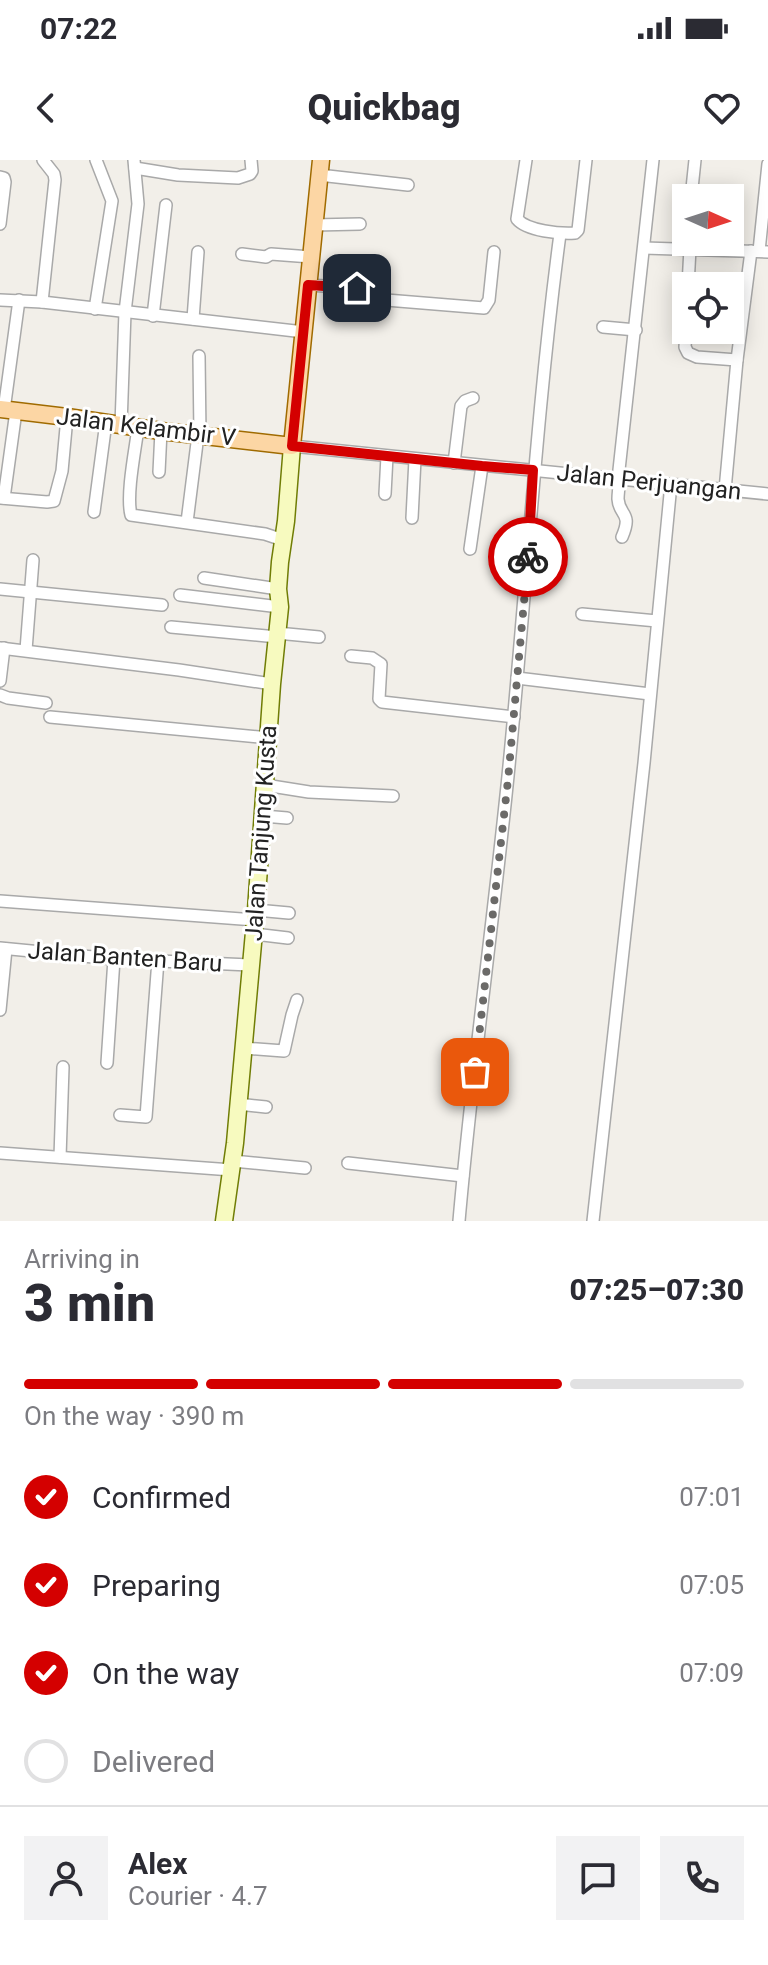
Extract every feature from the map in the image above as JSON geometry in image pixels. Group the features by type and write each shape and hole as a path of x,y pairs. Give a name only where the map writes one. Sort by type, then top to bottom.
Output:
{"main road":[{"path":"292,446 320,167"},
{"name":"Jalan Kelambir V","path":"7,410 292,446"}],"street":[{"path":"42,302 55,185 55,177 43,160"},
{"path":"95,309 112,201 96,160"},
{"path":"251,160 250,174 238,178 178,175 134,164 138,204 125,312 122,425 130,514 265,534 283,540"},
{"path":"526,160 517,219 523,225 560,234 578,230 586,160"},
{"path":"622,537 627,521 618,502 618,479 653,160"},
{"path":"692,184 695,160"},
{"path":"725,490 737,360 759,251 768,164"},
{"path":"320,167 408,185"},
{"path":"0,177 4,178 5,186 0,224"},
{"path":"153,316 166,205"},
{"path":"314,225 360,224"},
{"path":"459,1221 514,717 533,470 560,234"},
{"path":"644,248 672,247"},
{"path":"193,319 198,252"},
{"path":"308,285 357,288 363,295 374,299 484,308 489,300 494,252"},
{"path":"242,254 311,257"},
{"path":"0,300 42,302 304,332"},
{"path":"19,300 7,410 2,498 47,502 56,499 67,417"},
{"path":"603,327 636,330"},
{"path":"685,344 688,353 697,357 737,360"},
{"path":"187,522 199,435 199,356"},
{"path":"454,463 461,406 473,398"},
{"path":"94,512 122,425"},
{"path":"159,472 161,431"},
{"name":"Jalan Perjuangan","path":"292,446 768,494"},
{"name":"Jalan Tanjung Kusta","path":"224,1221 244,1048 280,607 278,589 292,446"},
{"path":"385,494 387,456"},
{"path":"412,518 415,459"},
{"path":"470,549 482,466"},
{"path":"593,1221 632,883 671,484"},
{"path":"26,650 33,560"},
{"path":"204,578 278,589"},
{"path":"0,589 162,605"},
{"path":"180,595 280,607"},
{"path":"582,614 657,621"},
{"path":"171,627 319,637"},
{"path":"0,681 2,648 272,684"},
{"path":"351,656 372,658 381,664 379,699 382,702 514,717"},
{"path":"517,678 650,694"},
{"path":"0,695 46,703"},
{"path":"50,717 269,738"},
{"path":"265,785 309,792 393,796"},
{"path":"263,816 287,818"},
{"path":"0,901 255,921 289,913"},
{"path":"255,921 288,938"},
{"path":"0,1010 3,948"},
{"name":"Jalan Banten Baru","path":"3,948 114,959 250,965"},
{"path":"107,1063 114,959"},
{"path":"120,1115 150,1117 158,960"},
{"path":"244,1048 284,1051 297,1000"},
{"path":"60,1157 63,1067"},
{"path":"238,1104 266,1107"},
{"path":"0,1153 305,1168"},
{"path":"348,1163 463,1176"}],"way so far":[{"path":"475,1072 508,780 528,557"}],"route":[{"path":"357,288 308,285 292,446 533,470 528,557"}]}
